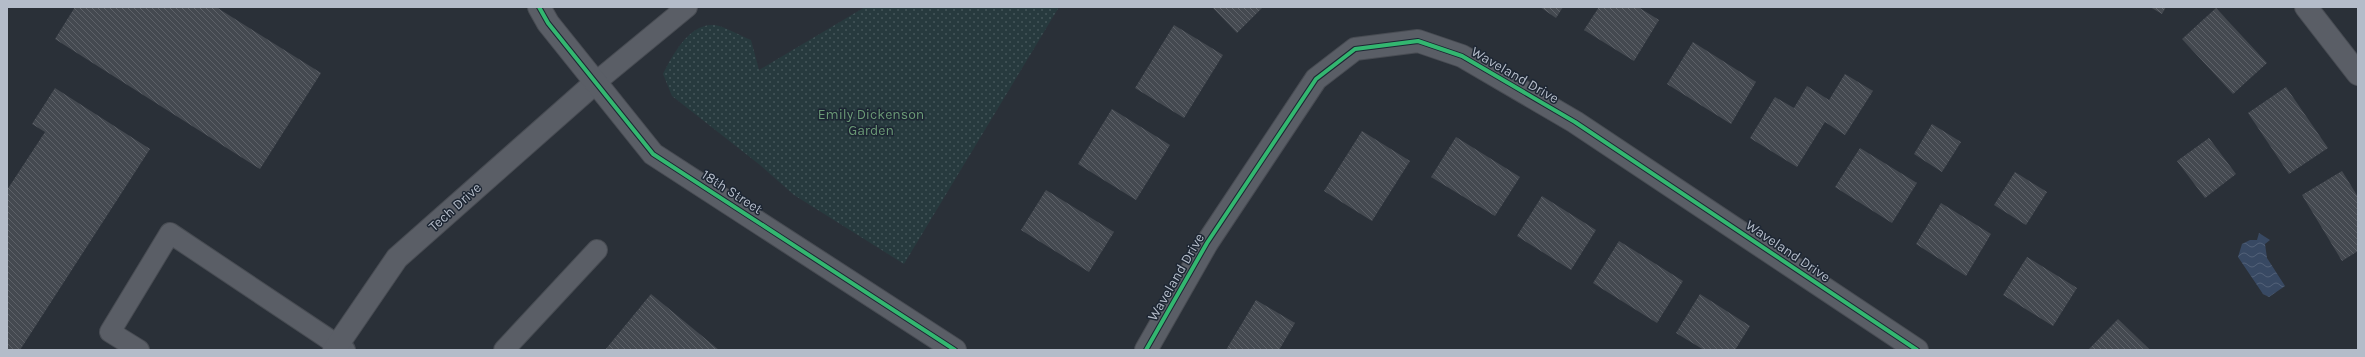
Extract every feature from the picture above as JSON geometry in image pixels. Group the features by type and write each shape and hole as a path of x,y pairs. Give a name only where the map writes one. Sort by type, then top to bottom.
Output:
{"street":[{"name":"18th Street","path":"539,7 548,23 653,154 955,350"},
{"path":"2306,7 2358,74"},
{"name":"Waveland Drive","path":"1146,350 1207,243 1316,79 1355,49 1418,41 1462,56 1574,122 1917,350"},
{"name":"Tech Drive","path":"339,348 397,258 596,82"}],"lane":[{"path":"596,82 687,7"},
{"path":"139,350 110,332 170,233 339,348"},
{"path":"504,350 597,250"}],"green space":[{"name":"Emily Dickenson Garden","path":"865,7 1059,7 904,264 794,195 760,165 672,96 663,74 671,58 682,42 697,29 705,26 714,25 728,29 751,40 759,70"}],"water":[{"path":"2259,233 2270,240 2265,244 2267,258 2285,286 2269,297 2263,294 2238,257 2242,244 2250,240 2257,240"}],"building":[{"path":"75,7 216,7 321,73 260,169 55,39"},
{"path":"1212,7 1263,7 1237,33"},
{"path":"1540,7 1563,7 1556,18"},
{"path":"1599,7 1638,7 1659,20 1634,61 1584,30"},
{"path":"2150,7 2166,7 2162,14"},
{"path":"2216,8 2267,63 2233,94 2182,39"},
{"path":"1174,25 1223,55 1184,118 1135,88"},
{"path":"1693,42 1756,82 1731,124 1667,84"},
{"path":"1845,74 1873,91 1845,135 1825,122 1797,167 1750,138 1775,97 1794,108 1807,86 1829,100"},
{"path":"2286,87 2328,148 2289,174 2248,113"},
{"path":"55,88 150,149 20,350 7,350 7,190 45,132 32,124"},
{"path":"1112,109 1170,145 1136,200 1078,164"},
{"path":"1932,124 1961,142 1942,172 1914,154"},
{"path":"1362,131 1410,161 1372,221 1324,191"},
{"path":"1456,137 1520,177 1495,216 1431,177"},
{"path":"2209,138 2236,174 2205,198 2177,161"},
{"path":"1860,148 1917,183 1892,223 1835,187"},
{"path":"2342,171 2358,197 2358,251 2342,261 2302,195"},
{"path":"2015,172 2047,192 2026,225 1994,205"},
{"path":"1046,190 1114,232 1089,272 1021,230"},
{"path":"1542,196 1596,230 1571,270 1517,236"},
{"path":"1941,203 1991,234 1966,276 1916,244"},
{"path":"1619,241 1683,281 1657,323 1593,283"},
{"path":"2027,257 2077,288 2053,326 2003,295"},
{"path":"651,294 719,350 605,350"},
{"path":"1700,294 1750,326 1735,350 1704,350 1676,333"},
{"path":"1256,300 1295,323 1279,350 1226,350"},
{"path":"2118,319 2150,350 2088,350"}],"cycle path":[{"path":"539,7 548,23 653,154 955,350"},
{"path":"1146,350 1207,243 1316,79 1355,49 1418,41 1462,56 1575,122 1917,350"}]}
